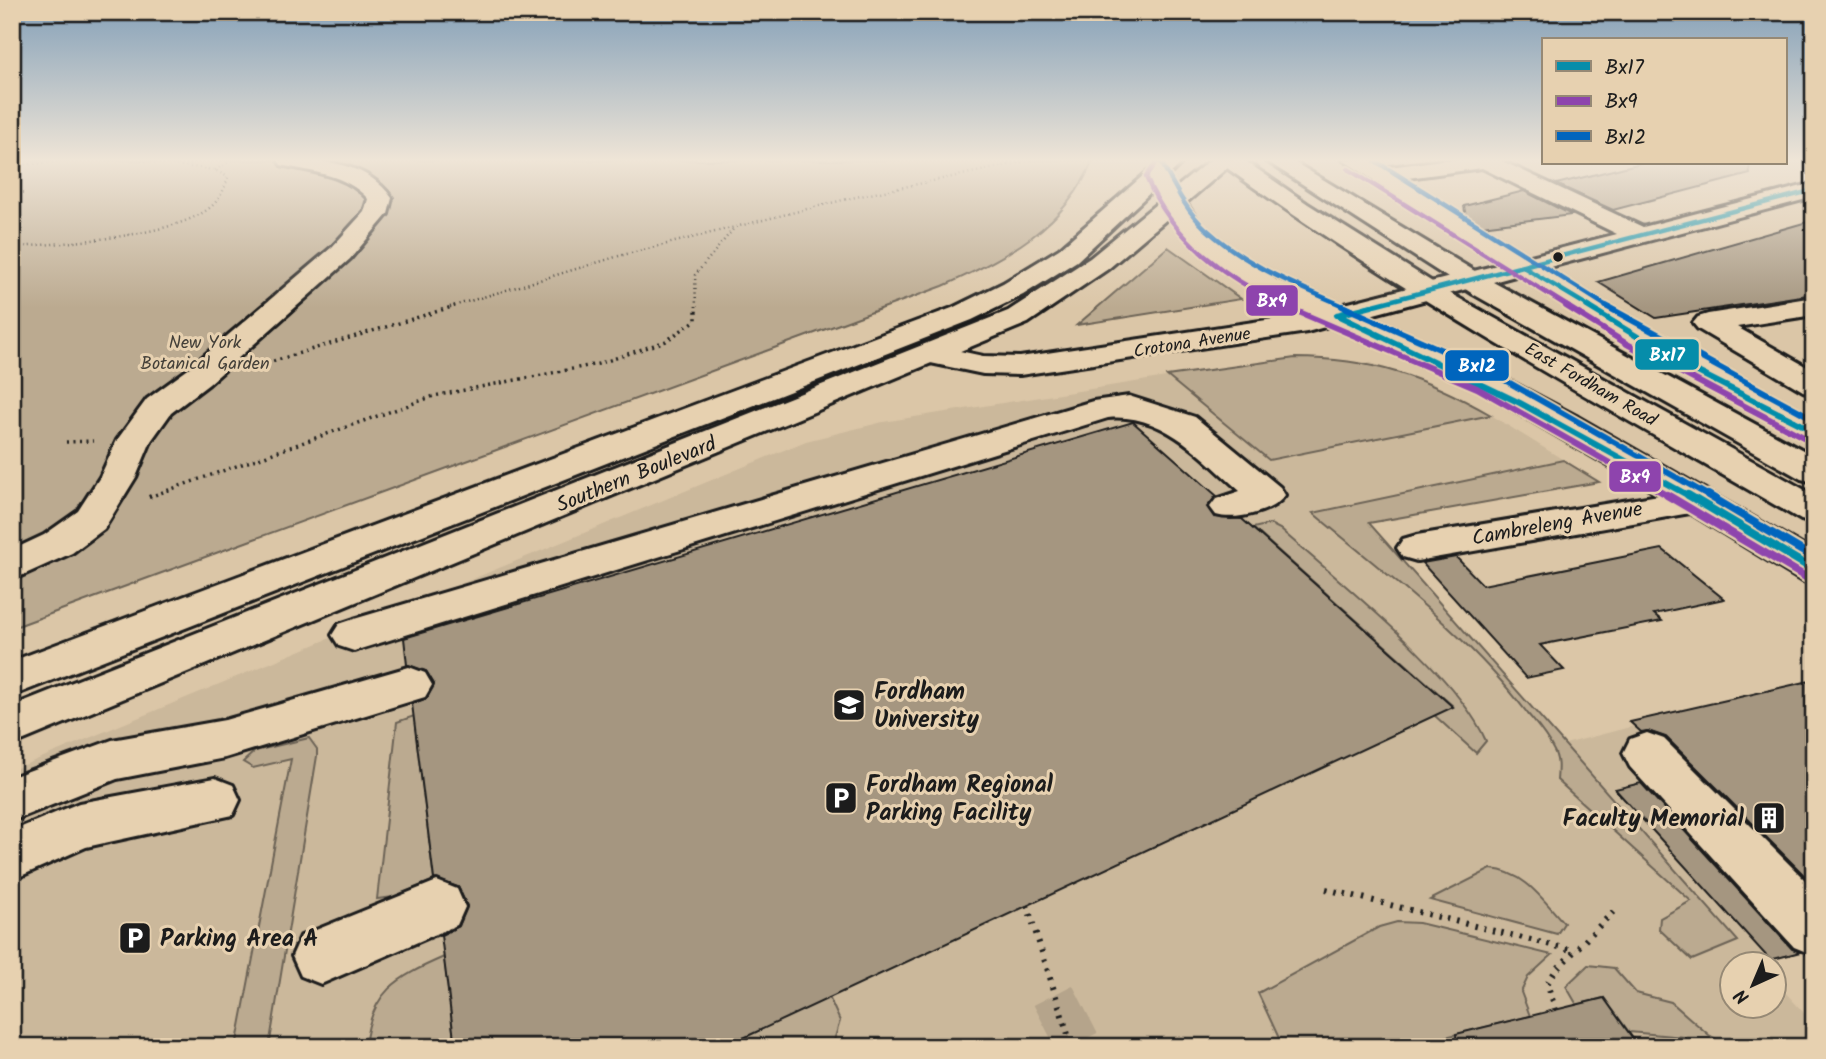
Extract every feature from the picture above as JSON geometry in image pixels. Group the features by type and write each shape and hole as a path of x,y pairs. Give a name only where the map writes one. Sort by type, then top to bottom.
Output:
{"main road":[{"path":"12,566 58,544 100,510 145,423 159,406 198,377 341,253 377,209"},
{"name":"Southern Boulevard","path":"12,679 962,314 1013,289 1068,255 1112,209"},
{"name":"Southern Boulevard","path":"12,726 932,354 1052,299 1110,258 1167,209"},
{"path":"1177,209 1197,239 1220,259 1266,286 1482,379 1698,500 1814,570"},
{"name":"East Fordham Road","path":"1304,209 1486,324 1814,511"},
{"name":"East Fordham Road","path":"1357,209 1520,309 1814,471"},
{"path":"1435,209 1633,335 1814,431"},
{"path":"1586,209 1641,236"},
{"name":"Crotona Avenue","path":"932,354 984,365 1020,366 1166,346 1337,315 1741,209"},
{"path":"1633,335 1814,306"},
{"path":"1708,323 1814,384"},
{"path":"354,635 1105,408 1129,406 1184,425 1267,495 1229,506"},
{"name":"Cambreleng Avenue","path":"1417,548 1698,500"},
{"path":"12,799 111,760 225,739 410,685"},
{"path":"1647,753 1814,928"},
{"path":"12,856 79,826 215,800"},
{"path":"321,956 437,907"}],"path":[{"path":"12,249 166,228 190,220 208,209"},
{"path":"198,377 233,373 619,256 807,209"},
{"path":"100,510 151,497 434,396 598,364 666,341 696,320 695,275 732,232 733,227"},
{"path":"1326,889 1575,951"},
{"path":"1027,905 1072,1047"},
{"path":"1556,1010 1547,984 1614,912"}],"shaded area":[{"name":"Fordham University","path":"1317,358 1371,363 1431,383 1491,415 1599,482 1369,523 1565,744 1634,726 1636,721 1814,680 1811,949 1787,956 1787,950 1717,950 1717,1020 1787,1020 1787,994 1814,1024 1814,1047 12,1047 12,770 806,441 883,422 1273,360"}],"green space":[{"name":"New York Botanical Garden","path":"12,209 1062,209 1032,237 1011,251 943,286 12,628"},
{"path":"1168,247 1241,299 1077,325"},
{"path":"1295,358 1349,362 1397,372 1443,390 1491,415 1269,460 1167,376"},
{"path":"1563,460 1599,482 1369,523 1738,941 1692,960 1659,929 1660,918 1691,901 1557,780 1557,760 1548,740 1480,658 1427,608 1313,513"},
{"path":"1270,524 1280,529 1363,601 1450,686 1471,714 1486,741 1476,753 1434,715 1453,706 1253,528"},
{"path":"414,716 434,880 394,897 377,899 397,722"},
{"path":"309,738 317,749 317,756 269,1047 236,1047 291,759 253,768 243,762 255,751"},
{"path":"1491,869 1514,875 1532,888 1564,923 1557,934 1430,900"},
{"path":"1397,922 1419,923 1552,955 1528,977 1521,992 1530,1016 1405,1047 1283,1047 1258,993 1379,927"},
{"path":"444,957 455,1047 365,1047 373,1012 380,999 399,980"},
{"path":"1588,965 1614,968 1636,993 1671,1002 1709,1035 1730,1047 1692,1047 1684,1037 1629,1032 1604,998 1577,1005 1566,986"},
{"path":"829,997 840,1021 832,1047 724,1047"}],"building":[{"path":"1465,209 1561,209 1572,215 1481,226 1466,217"},
{"path":"1814,220 1814,294 1656,318 1598,282"},
{"name":"Fordham Regional Parking Facility","path":"1133,422 1217,496 1207,507 1214,517 1242,519 1453,707 724,1047 455,1047 441,935 459,926 467,906 458,887 434,879 412,704 427,698 434,684 426,671 407,665 404,638"},
{"path":"1662,549 1724,599 1654,614 1662,621 1540,645 1564,670 1526,678 1422,563 1456,557 1483,585"},
{"name":"Faculty Memorial","path":"1814,680 1814,885 1666,737 1648,731 1641,732 1630,722"},
{"path":"1641,783 1792,949 1800,952 1787,955 1787,950 1761,950 1615,789"},
{"path":"1604,998 1639,1047 1457,1047 1456,1034"}],"tunnel":[{"path":"1046,1029 1085,1009"}],"transit line":[{"name":"Bx9","path":"1163,209 1178,230 1210,261 1262,296 1477,388 1561,433 1809,579"},
{"name":"Bx12","path":"1190,209 1203,227 1251,265 1487,370 1571,415 1814,558"},
{"name":"Bx9","path":"1412,209 1627,344 1809,440"},
{"name":"Bx12","path":"1453,209 1638,326 1814,419"},
{"name":"Bx17","path":"1337,315 1740,209"},
{"name":"Bx17","path":"1525,268 1684,365 1814,431"},
{"name":"Bx17","path":"1337,315 1460,372 1580,434 1814,570"}],"place":[{"name":"Fordham University","path":"849,705"},
{"name":"Fordham Regional Parking Facility","path":"841,798"},
{"name":"Faculty Memorial","path":"1769,818"},
{"name":"Parking Area A","path":"135,938"}]}
